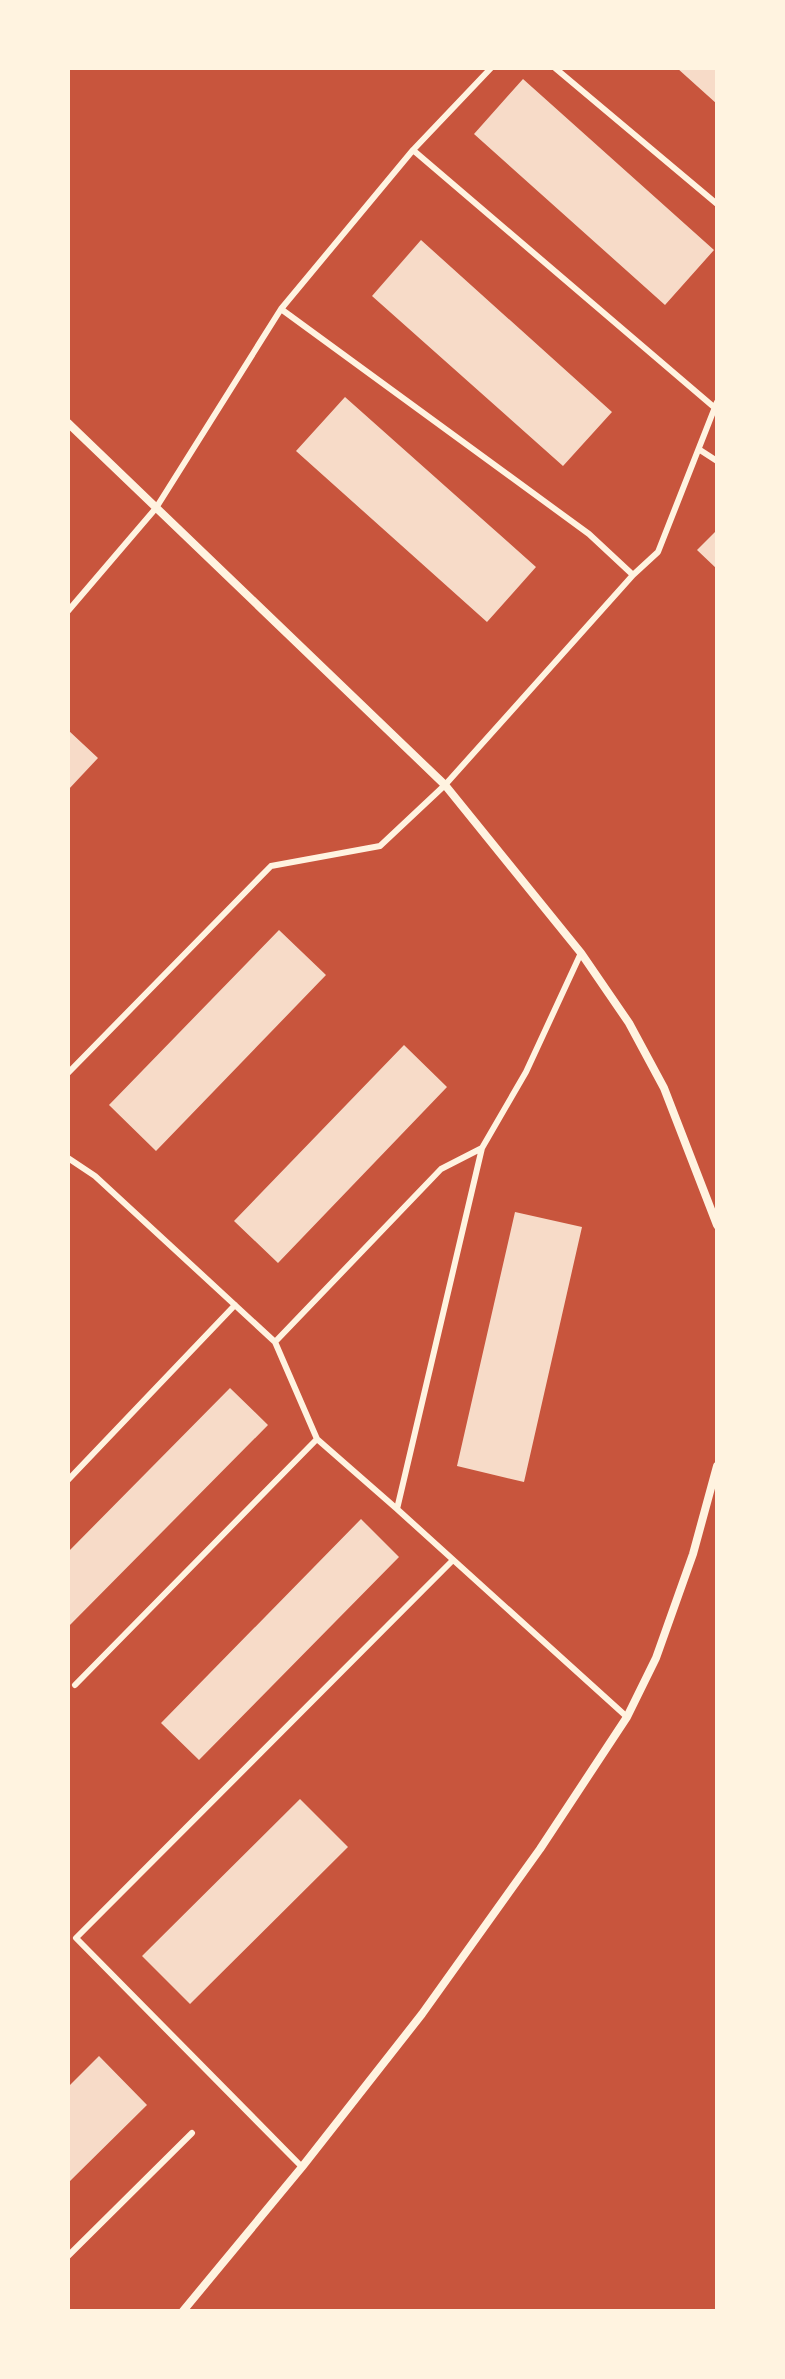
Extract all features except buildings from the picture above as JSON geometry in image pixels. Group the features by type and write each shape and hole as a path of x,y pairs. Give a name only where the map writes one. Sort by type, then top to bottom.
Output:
{"street":[{"path":"68,423 445,785 581,953 629,1023 664,1088 717,1223"},
{"path":"183,2311 302,2167 431,2002 540,1849 627,1717 656,1658 688,1569 717,1466"}],"lane":[{"path":"68,611 156,508 281,309 413,150 491,68"},
{"path":"555,68 717,204"},
{"path":"68,1073 271,866 380,846 445,785 633,575 658,552 700,450 716,405 413,150"},
{"path":"281,309 589,534 633,575"},
{"path":"700,450 717,461"},
{"path":"397,1509 482,1148 526,1072 581,953"},
{"path":"275,1342 441,1169 482,1148"},
{"path":"68,1158 95,1176 275,1342 317,1439 627,1717"},
{"path":"68,1480 235,1305"},
{"path":"75,1685 317,1439"},
{"path":"302,2167 76,1938 453,1560"},
{"path":"68,2256 192,2133"}]}
